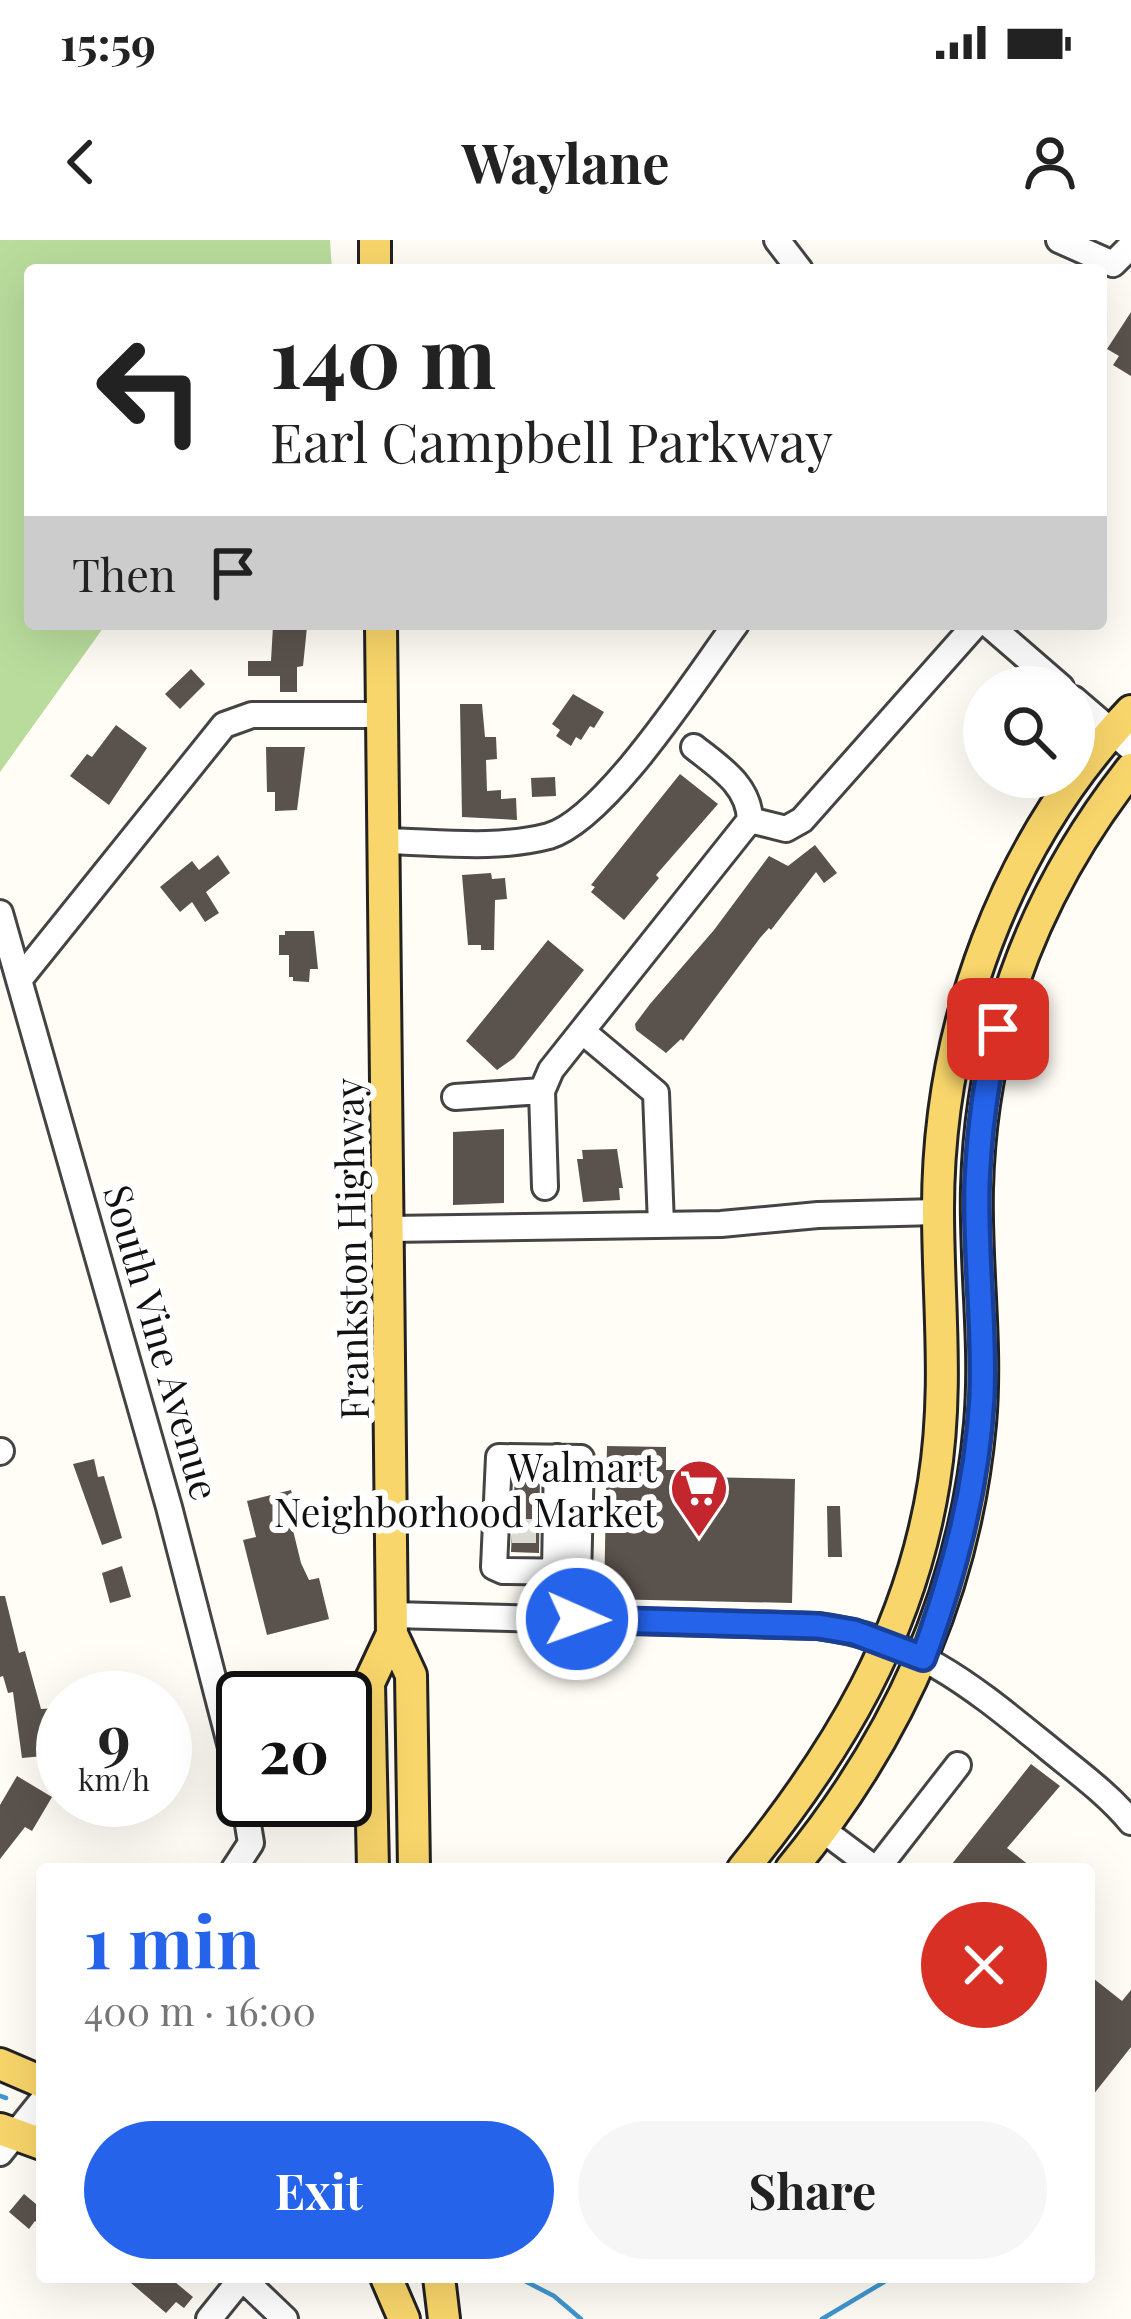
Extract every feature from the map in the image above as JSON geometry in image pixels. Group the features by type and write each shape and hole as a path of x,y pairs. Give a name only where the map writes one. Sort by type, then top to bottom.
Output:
{"main road":[{"name":"Frankston Highway","path":"381,630 392,1624 411,1675 414,1863"},
{"path":"748,1863 850,1721 886,1644 923,1535 939,1448 945,1358 938,1212 947,1084 968,996 987,941 1035,839 1124,730"},
{"path":"796,1863 876,1752 923,1658 959,1549 978,1441 982,1359 977,1209 985,1093 998,1029 1016,969 1061,873 1131,769"},
{"path":"938,1212 977,1209"},
{"path":"373,1863 369,1683 392,1624"},
{"path":"793,1806 824,1830"},
{"path":"0,2064 36,2079"},
{"path":"389,2283 406,2319"},
{"path":"401,2283 406,2319"},
{"path":"443,2283 444,2319"}],"street":[{"path":"1059,240 1113,264 1131,246"},
{"path":"384,841 503,842 550,836 572,826 631,764 732,630"},
{"path":"750,820 786,829 802,820 971,630"},
{"path":"995,630 1036,666"},
{"path":"1095,712 1124,730"},
{"path":"19,980 224,725 251,715 382,715"},
{"path":"545,1187 542,1090 551,1070 750,820 738,784 694,747"},
{"name":"South Vine Avenue","path":"0,913 216,1689"},
{"path":"582,1031 656,1093 661,1225"},
{"path":"455,1097 542,1090"},
{"path":"389,1229 661,1225 938,1212"},
{"path":"499,1456 581,1458 567,1572 499,1570 494,1562 503,1531 499,1456"},
{"path":"557,1457 548,1531 567,1572 577,1619"},
{"path":"392,1624 577,1619 818,1626 854,1632 923,1658 969,1684 1131,1822"},
{"path":"881,1863 958,1765"},
{"name":"South Vine Avenue","path":"238,1863 251,1843 249,1827"},
{"path":"824,1830 868,1863"},
{"path":"14,2140 36,2109"},
{"path":"209,2319 238,2283"},
{"path":"247,2283 285,2319"}],"green space":[{"path":"0,240 330,240 332,264 24,264 24,630 102,630 0,772"}],"building":[{"path":"1131,312 1131,376 1113,365 1119,356 1107,349"},
{"path":"273,630 307,630 303,666 297,667 297,692 280,692 280,676 248,676 248,661 271,661"},
{"path":"191,669 205,684 180,709 165,694"},
{"path":"573,694 604,712 594,728 590,726 571,746 556,736 560,730 552,724"},
{"path":"460,704 482,704 485,737 496,737 497,759 486,760 487,791 501,790 501,799 516,798 517,820 462,817"},
{"path":"116,725 147,748 109,805 70,776 87,754 92,757"},
{"path":"266,747 305,747 297,810 275,811 275,792 267,792"},
{"path":"680,774 718,804 624,920 591,892 595,887 591,885"},
{"path":"555,777 556,796 532,797 531,778"},
{"path":"815,845 837,873 824,883 816,872 683,1041 666,1053 636,1030 635,1024 650,1004 769,856 788,866"},
{"path":"218,855 230,873 206,892 219,913 205,922 192,902 180,912 160,887 192,861 199,870"},
{"path":"491,873 492,879 505,878 507,899 495,900 494,950 481,950 481,945 468,945 462,875"},
{"path":"314,931 318,969 310,969 309,982 289,977 289,955 279,955 279,935"},
{"path":"548,940 584,970 514,1058 497,1070 466,1041"},
{"path":"504,1129 504,1203 453,1205 453,1132"},
{"path":"617,1149 623,1188 619,1188 620,1200 583,1202 577,1159 583,1159 582,1150"},
{"name":"Walmart Neighborhood Market","path":"607,1446 666,1447 666,1470 697,1470 697,1477 795,1479 792,1603 604,1599"},
{"path":"94,1459 98,1477 104,1476 122,1538 102,1545 73,1464"},
{"path":"515,1474 540,1474 539,1553 511,1552"},
{"path":"291,1490 298,1516 290,1518 301,1563 309,1580 319,1578 329,1619 267,1635 243,1540 256,1537 247,1501"},
{"path":"827,1506 840,1506 842,1557 828,1557"},
{"path":"122,1566 131,1597 110,1603 102,1573"},
{"path":"0,1596 5,1596 19,1653 25,1651 36,1691 36,1757 22,1758 13,1692 8,1693 0,1677"},
{"path":"1031,1764 1060,1786 1007,1848 1026,1863 953,1863"},
{"path":"17,1776 36,1787 36,1824 32,1831 25,1827 0,1859 0,1805"},
{"path":"1095,1980 1122,2001 1131,1990 1131,2047 1095,2092"},
{"path":"24,2194 36,2204 36,2222 29,2229 9,2212"},
{"path":"131,2283 176,2283 193,2297 184,2308 176,2302 166,2313"}],"waterway":[{"path":"0,2096 6,2098"},
{"path":"529,2283 554,2296 581,2319"},
{"path":"822,2319 882,2283"}],"tunnel":[{"path":"512,1531 541,1531"}],"place":[{"name":"Walmart Neighborhood Market","path":"699,1539"}],"route":[{"path":"577,1619 818,1626 854,1632 923,1658 959,1549 980,1426 977,1186 982,1120 998,1029"}]}
